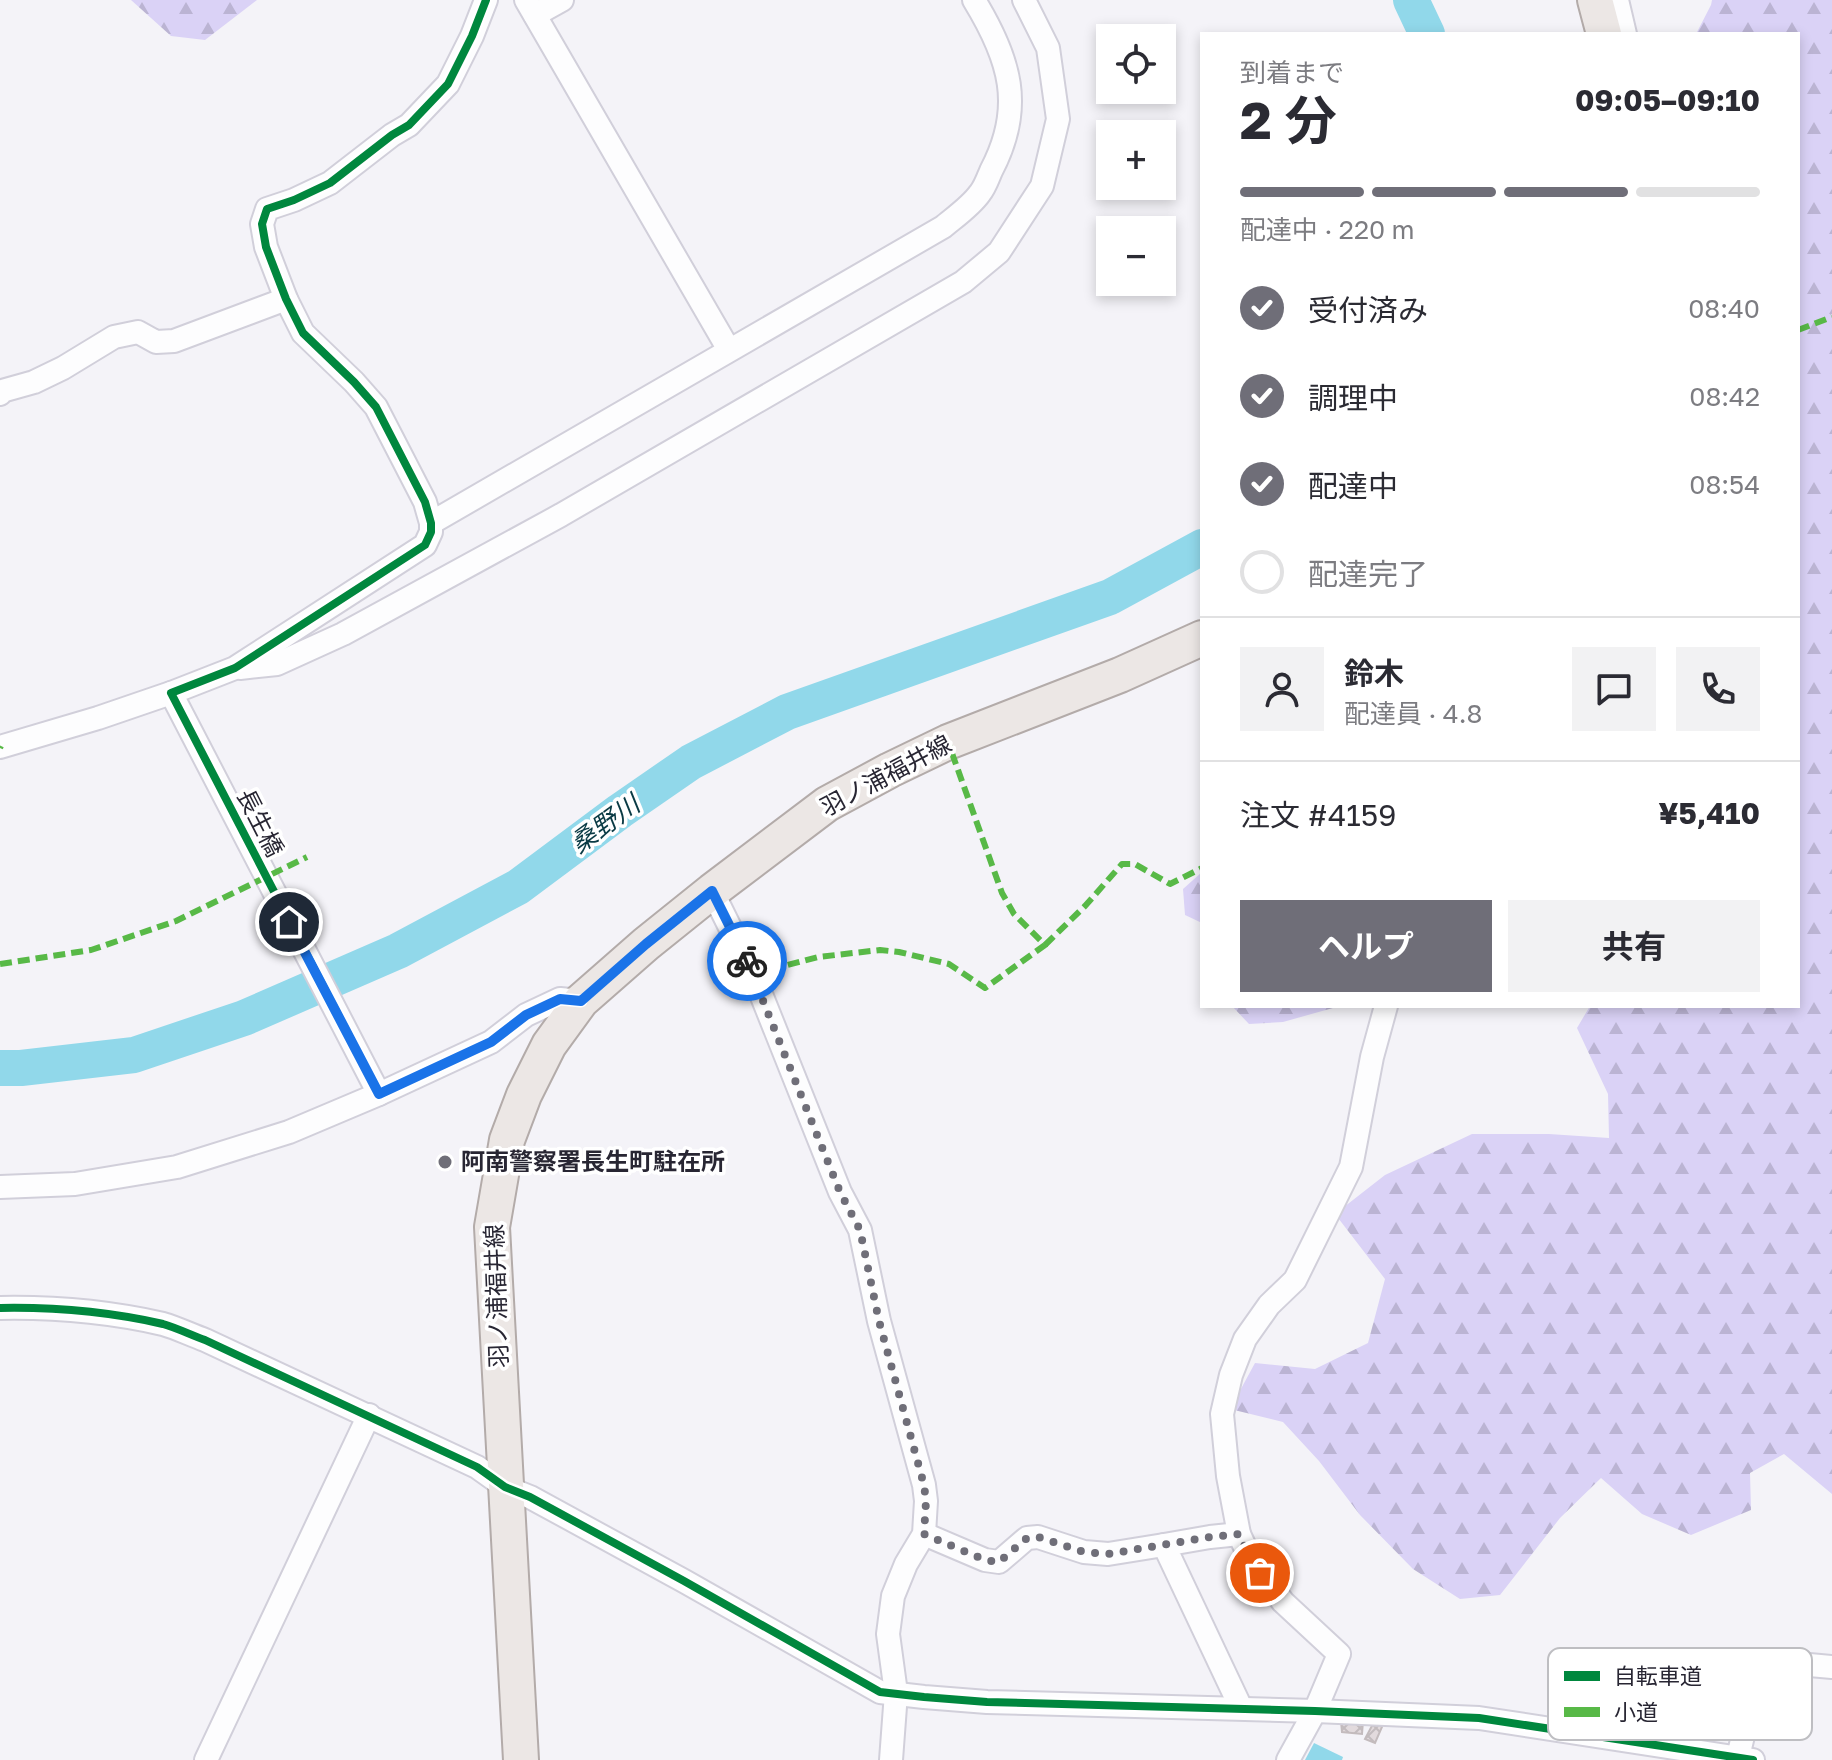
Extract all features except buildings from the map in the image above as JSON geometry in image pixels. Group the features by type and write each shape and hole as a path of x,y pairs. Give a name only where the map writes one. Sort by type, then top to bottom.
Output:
{"main road":[{"path":"1595,0 1603,32"},
{"name":"羽ノ浦福井線","path":"521,1760 492,1227 507,1140 524,1095 549,1045 581,1001 646,944 827,804 948,742 1120,675 1200,639"}],"street":[{"path":"0,747 98,718 176,702 235,668 425,545 431,523 425,502 376,407 303,333 266,247 262,224 267,209 330,183 409,125 448,84 486,0"},
{"path":"562,0 530,8 729,350"},
{"path":"431,523 943,227 979,194 999,155 1011,116 1009,77 997,42 974,0"},
{"path":"235,668 277,664 384,612 561,515 963,282 999,252 1042,186 1058,119 1048,48 1024,0"},
{"path":"1617,0 1625,32"},
{"path":"0,394 63,368 114,337 138,332 156,342 174,341 286,299"},
{"name":"長生橋","path":"176,702 375,1088"},
{"path":"712,891 753,974 840,1192 860,1230 879,1321 924,1485 924,1534 906,1564 893,1596 888,1634 896,1693 891,1760"},
{"path":"0,1187 75,1184 177,1167 289,1132 375,1088 491,1042 526,1015 560,999 581,1001"},
{"path":"1288,1760 1315,1711 1339,1654 1283,1602 1251,1560 1239,1534 1228,1476 1222,1414 1231,1375 1245,1339 1269,1305 1295,1280 1351,1167 1372,1057 1385,1008"},
{"path":"0,1308 39,1307 114,1315 166,1325 205,1340 477,1467 505,1487 530,1497 880,1692 987,1702 1479,1718 1548,1728"},
{"path":"206,1760 369,1415"},
{"path":"924,1534 985,1560 999,1562 1027,1538 1038,1537 1084,1552 1108,1554 1239,1534"},
{"path":"1164,1545 1241,1708"},
{"path":"1812,1665 1832,1667"},
{"path":"1625,1740 1745,1758"}],"green space":[{"path":"131,0 257,0 205,40 171,36"},
{"path":"1712,0 1832,0 1832,1494 1784,1454 1750,1473 1751,1510 1691,1535 1642,1514 1601,1478 1560,1518 1500,1595 1460,1599 1413,1569 1360,1515 1319,1461 1283,1422 1230,1409 1255,1363 1315,1369 1368,1343 1385,1279 1335,1214 1385,1175 1472,1134 1609,1138 1608,1094 1577,1028 1589,1008 1800,1008 1800,32 1697,32"},
{"path":"1200,874 1200,922 1185,915 1183,889"},
{"path":"1234,1008 1333,1008 1283,1022 1249,1024"}],"water":[{"path":"1314,1743 1343,1757 1342,1760 1305,1760"}],"waterway":[{"name":"桑野川","path":"1411,0 1426,32"},
{"name":"桑野川","path":"0,1068 134,1055 244,1018 398,951 518,887 691,762 787,712 1110,597 1200,548"}],"marked path":[{"path":"1800,329 1832,317"},
{"path":"753,974 818,957 880,950 949,964 985,988 1045,945 1014,914 1002,893 948,742"},
{"path":"0,964 91,950 176,921 307,857"},
{"path":"1045,945 1122,864 1135,864 1170,884 1200,869"}],"cycle path":[{"path":"486,0 448,84 409,125 330,183 267,209 262,224 266,247 303,333 376,407 425,502 431,532 425,545 235,668 171,693 379,1094 491,1042 526,1015 560,999 581,1001"},
{"path":"0,1308 61,1309 123,1316 163,1324 205,1340 477,1467 505,1487 530,1497 684,1581 880,1692 987,1702 1479,1718 1548,1729"},
{"path":"1623,1740 1753,1760"}],"way so far":[{"path":"747,961 840,1192 860,1230 879,1321 924,1485 924,1534 985,1560 999,1562 1027,1538 1038,1537 1084,1552 1118,1554 1239,1534 1260,1573"}],"place":[{"name":"阿南警察署長生町駐在所","path":"445,1162"}],"route":[{"path":"289,922 379,1094 491,1042 526,1015 560,999 581,1001 712,891 747,961"}]}
